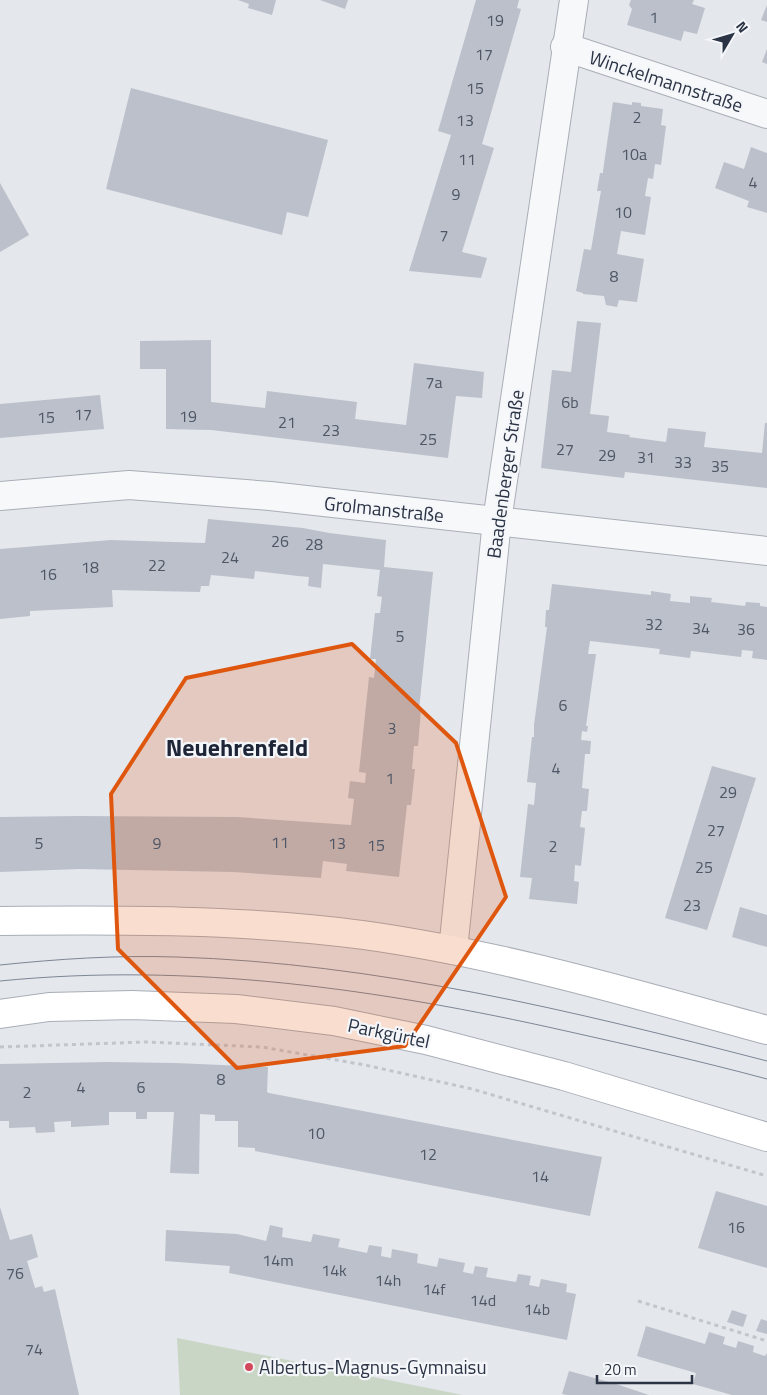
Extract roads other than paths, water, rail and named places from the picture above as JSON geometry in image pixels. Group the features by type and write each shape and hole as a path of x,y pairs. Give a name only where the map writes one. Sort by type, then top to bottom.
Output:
{"main road":[{"path":"0,921 133,921 258,926 363,935 454,950 541,969 767,1030"},
{"name":"Parkgürtel","path":"0,1014 49,1007 132,1005 236,1009 334,1021 426,1040 564,1076 767,1137"}],"street":[{"name":"Baadenberger Straße","path":"454,950 497,521 574,0"},
{"name":"Winckelmannstraße","path":"566,47 767,114"},
{"name":"Grolmanstraße","path":"0,496 129,485 270,496 767,551"}],"tram line":[{"path":"0,965 88,958 176,957 251,961 326,969 474,992 621,1024 767,1061"},
{"path":"0,981 71,976 143,975 214,977 355,992 496,1016 641,1048 767,1079"}],"place":[{"name":"Albertus-Magnus-Gymnaisu","path":"249,1367"}],"district":[{"name":"Neuehrenfeld","path":"237,748"}]}
